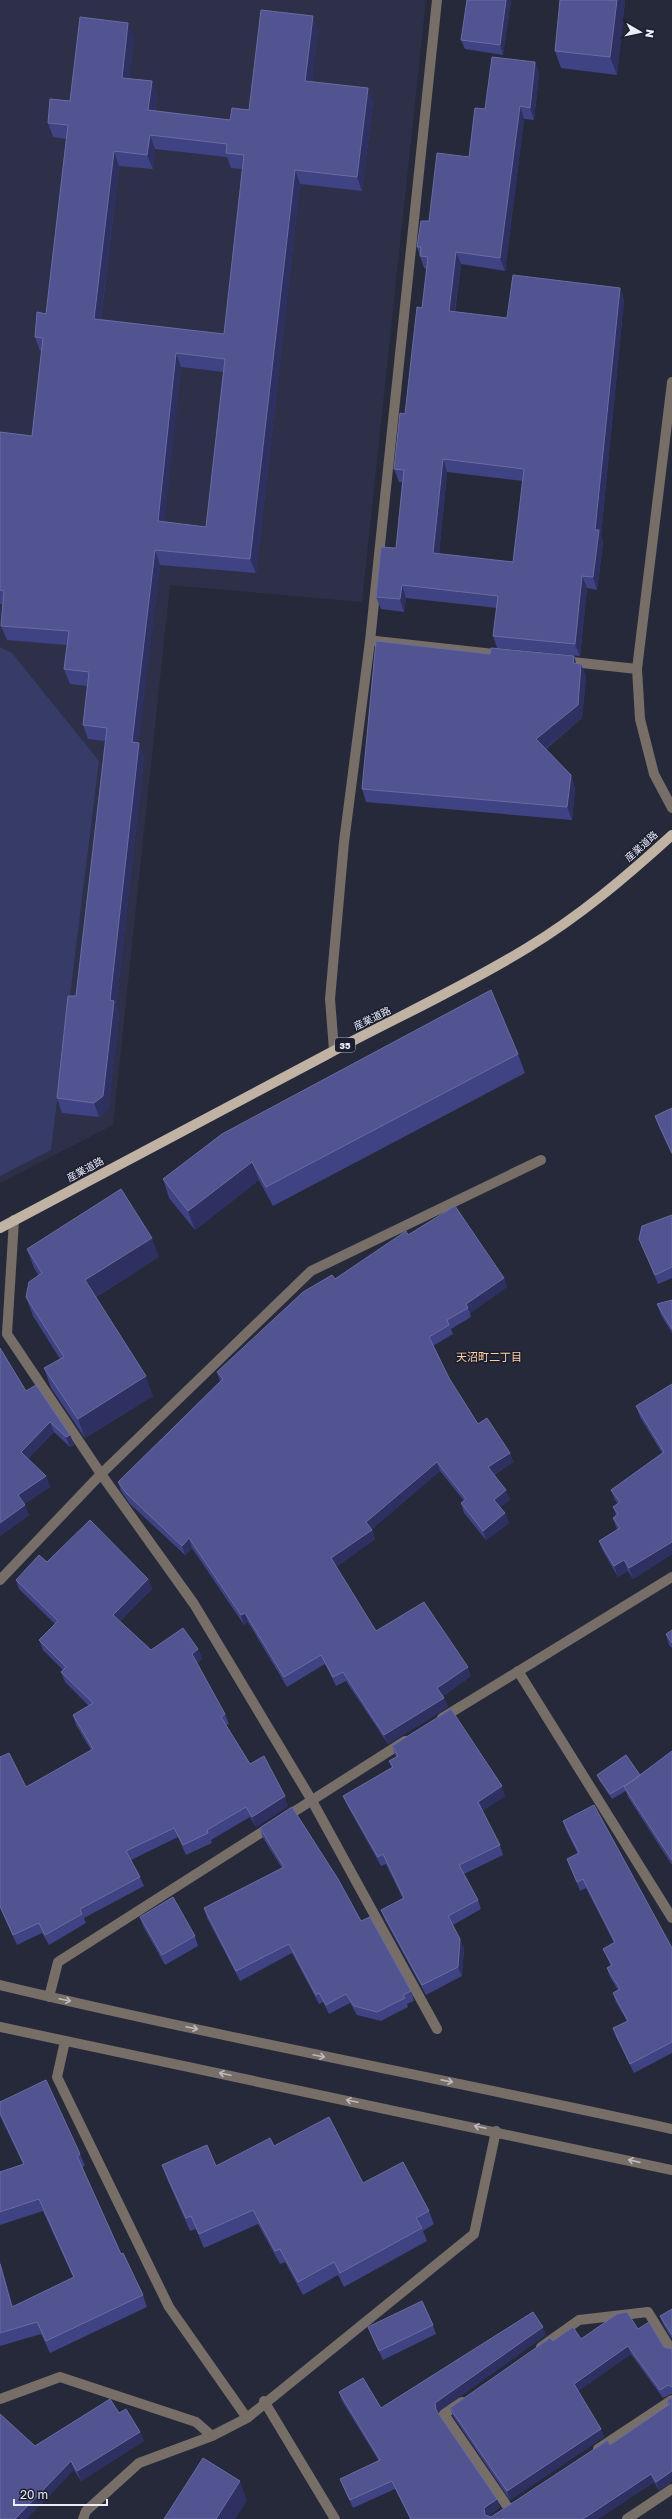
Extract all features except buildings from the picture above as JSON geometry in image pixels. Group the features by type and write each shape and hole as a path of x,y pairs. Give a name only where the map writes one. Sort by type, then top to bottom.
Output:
{"main road":[{"name":"産業道路","path":"0,1228 334,1050 458,989 529,947 579,913 628,875 672,835"}],"street":[{"path":"334,1050 330,999 344,842 370,641 437,0"},
{"path":"672,382 637,669 640,719 654,774 672,808"},
{"path":"370,641 512,656"},
{"path":"551,660 637,669"},
{"path":"0,1580 101,1474 311,1271 541,1160"},
{"path":"14,1220 7,1334 101,1474 194,1604 311,1799 437,2029"},
{"path":"432,1724 672,1577"},
{"path":"518,1671 672,1918"},
{"path":"49,1997 58,1962 311,1799 412,1737"},
{"path":"0,1985 344,2061 504,2092 672,2129"},
{"path":"0,2027 496,2131 672,2170"},
{"path":"65,2041 57,2077 169,2307 246,2418"},
{"path":"83,2519 86,2511 138,2463 212,2436 246,2418 264,2401 474,2234 496,2131"},
{"path":"534,2351 579,2320 648,2312 672,2352"},
{"path":"0,2399 60,2376 196,2422 212,2436"},
{"path":"470,2396 444,2414 513,2507 500,2515"},
{"path":"587,2456 672,2400"},
{"path":"264,2401 335,2519"},
{"path":"627,2519 672,2489"}],"shaded area":[{"path":"0,0 426,0 362,602 170,585 113,1125 0,1183"},
{"path":"0,647 12,653 99,761 51,1150 0,1176"}],"district":[{"name":"天沼町二丁目","path":"489,1356"}]}
